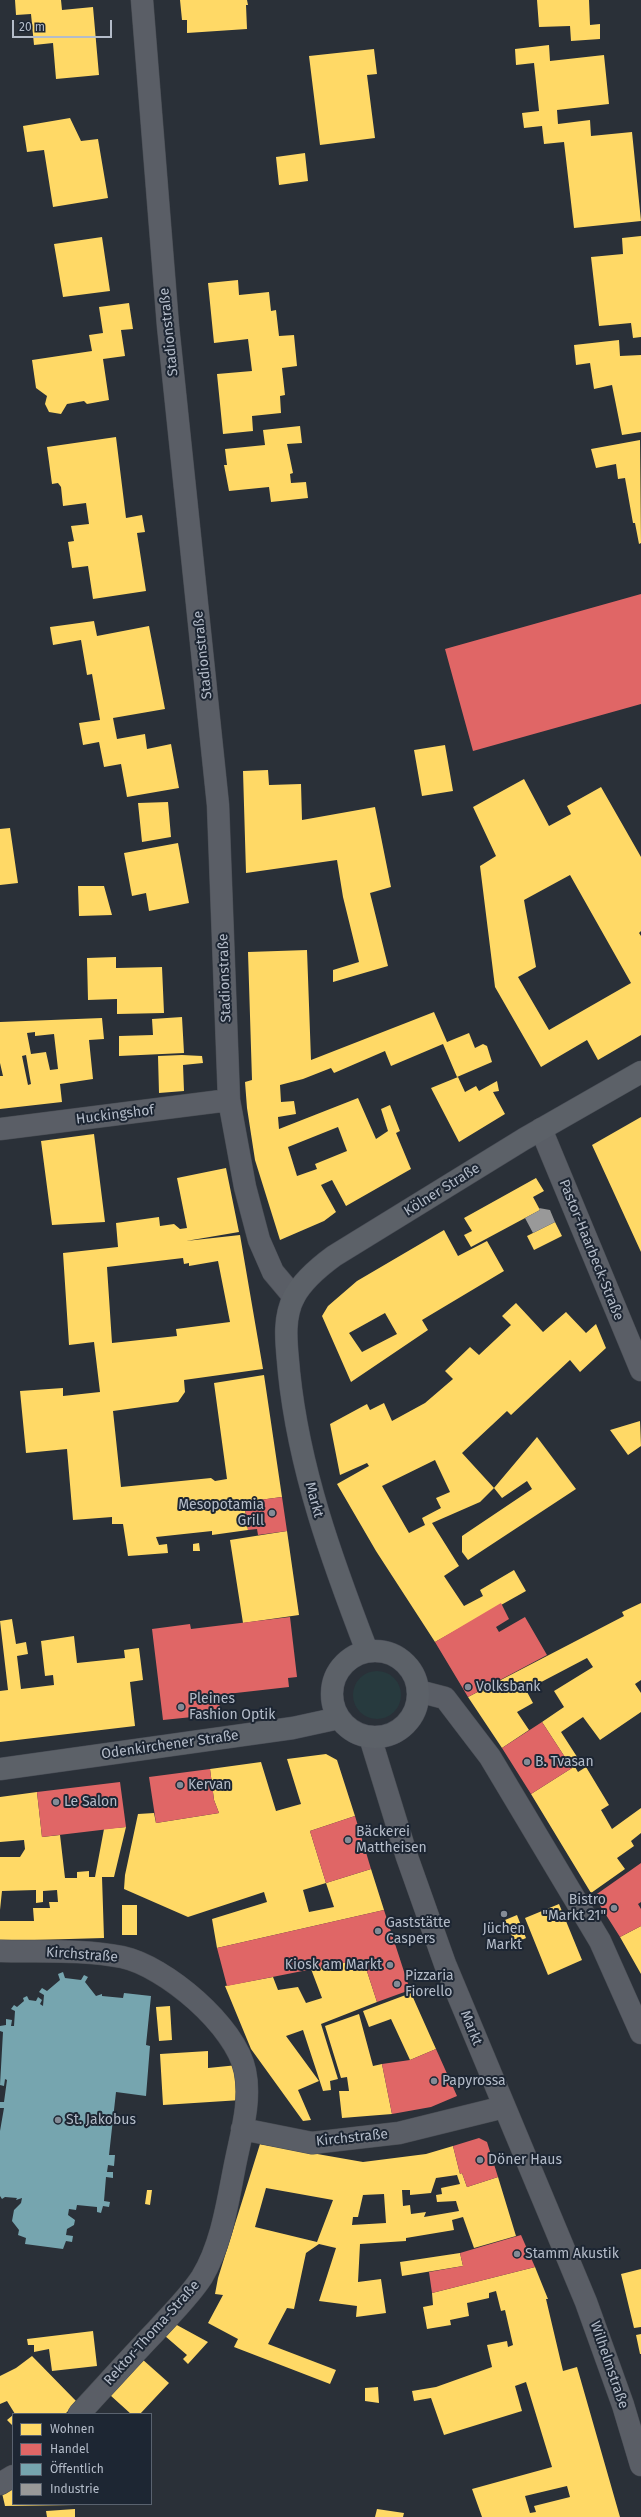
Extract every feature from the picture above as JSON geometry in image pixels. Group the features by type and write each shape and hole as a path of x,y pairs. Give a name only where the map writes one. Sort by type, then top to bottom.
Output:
{"main road":[{"name":"Kölner Straße","path":"286,1343 288,1320 294,1297 310,1276 334,1256 541,1129 641,1072"},
{"name":"Markt","path":"286,1343 295,1414 310,1487 326,1543 367,1651"},
{"path":"367,1651 381,1651 395,1655 407,1664 415,1676 418,1691 415,1710 406,1725 396,1732 370,1737 353,1731 339,1718 334,1707 333,1683 346,1662 355,1655 367,1651"},
{"name":"Odenkirchener Straße","path":"0,1769 293,1728 339,1718"}],"street":[{"name":"Stadionstraße","path":"142,0 160,249 218,805 229,1100 243,1180 259,1240 273,1272 294,1297"},
{"name":"Huckingshof","path":"0,1129 229,1100"},
{"name":"Pastor-Haarbeck-Straße","path":"541,1129 641,1370"},
{"path":"418,1691 445,1698 490,1757 600,1941 641,2033"},
{"name":"Markt","path":"370,1737 407,1857 431,1925 504,2107 571,2267"},
{"name":"Kirchstraße","path":"0,1951 113,1955 141,1963 168,1977 199,2003 218,2024 243,2062 247,2090 242,2129 312,2143 399,2133 504,2107"},
{"name":"Rektor-Thoma-Straße","path":"80,2413 188,2296 202,2277 223,2220 242,2129"},
{"name":"Wilhelmstraße","path":"571,2267 600,2338 641,2465"},
{"path":"0,2484 12,2477"}],"green space":[{"path":"377,1671 386,1673 394,1678 399,1686 401,1695 399,1704 394,1712 386,1717 377,1719 368,1717 360,1712 355,1704 353,1695 355,1686 360,1678 368,1673"}],"building: Wohnen":[{"path":"15,0 61,0 62,10 93,7 99,75 56,79 53,43 34,45 31,14 16,15"},
{"path":"180,0 247,0 247,29 187,33 187,20 182,20"},
{"path":"537,0 589,0 590,25 600,24 600,39 571,41 570,26 539,27"},
{"path":"549,45 550,61 604,55 609,104 557,110 558,124 590,120 591,136 632,132 641,221 574,228 564,142 544,144 542,126 524,128 522,113 539,111 534,63 516,65 515,49"},
{"path":"374,49 377,74 367,75 375,138 320,145 309,56"},
{"path":"70,118 81,141 98,139 108,198 53,207 44,150 27,152 23,126"},
{"path":"305,153 308,181 279,185 276,157"},
{"path":"641,236 641,337 633,338 631,323 599,326 591,257 623,254 622,238"},
{"path":"102,237 110,291 63,297 54,244"},
{"path":"238,280 239,295 269,292 271,311 276,310 279,336 294,335 297,366 282,368 285,395 280,396 281,413 252,416 253,431 223,434 217,374 252,371 248,339 214,343 208,283"},
{"path":"129,303 133,329 121,330 125,356 103,359 109,400 87,404 84,401 67,404 61,414 49,412 45,404 47,396 36,388 32,360 92,351 89,335 103,333 99,307"},
{"path":"619,340 620,356 641,355 641,432 622,435 612,385 594,389 590,363 576,365 574,345"},
{"path":"300,426 302,443 287,444 293,473 290,474 291,483 306,482 308,498 271,502 269,487 229,491 224,465 227,465 225,449 265,445 263,430"},
{"path":"116,437 126,518 142,515 145,532 137,533 146,591 93,599 88,566 72,568 68,542 74,541 71,526 89,524 86,503 63,506 61,487 58,483 52,484 47,447"},
{"path":"640,440 641,543 639,544 635,523 633,523 625,478 618,479 616,464 596,468 591,449"},
{"path":"94,621 97,636 149,626 165,709 113,718 117,739 145,734 147,749 171,744 179,788 127,797 121,764 104,767 99,742 83,745 79,723 100,720 92,674 87,675 81,640 53,645 50,627"},
{"path":"445,745 453,791 422,796 414,750"},
{"path":"268,770 269,785 301,784 302,820 375,807 391,887 370,893 388,966 333,982 333,970 359,962 343,897 337,860 246,873 243,771"},
{"path":"524,779 549,826 571,814 567,806 601,787 641,857 641,931 639,933 641,936 641,1035 598,1060 587,1040 541,1067 495,987 480,866 496,856 473,807","holes":["570,875 631,983 549,1030 518,977 536,967 524,900"]},
{"path":"168,802 171,837 142,842 138,803"},
{"path":"10,828 18,883 0,885 0,829"},
{"path":"178,843 189,903 149,911 146,893 132,896 124,853"},
{"path":"78,886 104,886 112,915 79,916"},
{"path":"307,950 311,1060 434,1012 447,1042 469,1033 475,1048 483,1044 487,1046 492,1062 457,1077 443,1044 391,1066 385,1051 334,1073 331,1068 303,1079 280,1085 281,1102 294,1101 296,1114 278,1117 279,1129 358,1098 376,1139 388,1131 381,1109 390,1105 400,1131 396,1133 411,1169 346,1206 332,1180 321,1185 336,1212 324,1221 280,1240 255,1160 247,1108 245,1082 252,1080 248,952","holes":["338,1127 347,1151 315,1164 317,1169 297,1176 288,1147"]},
{"path":"116,957 116,968 162,967 164,1013 117,1014 117,999 88,1000 87,958"},
{"path":"182,1017 184,1053 119,1056 119,1036 153,1035 152,1019"},
{"path":"102,1018 104,1039 89,1040 93,1079 60,1084 62,1102 0,1109 0,1076 3,1076 0,1063 0,1022","holes":["35,1032 35,1036 54,1034 58,1069 50,1070 46,1052 31,1054 27,1033","26,1055 31,1084 28,1085 22,1056"]},
{"path":"158,1056 202,1056 203,1063 183,1065 184,1091 159,1093"},
{"path":"458,1077 465,1092 476,1086 479,1091 497,1081 499,1091 493,1092 505,1114 459,1142 431,1088"},
{"path":"641,1117 641,1252 592,1145"},
{"path":"94,1134 105,1222 52,1225 41,1141"},
{"path":"226,1168 239,1232 186,1241 240,1235 263,1369 184,1380 185,1392 178,1402 113,1411 121,1487 211,1478 215,1481 227,1479 214,1383 264,1375 282,1497 244,1502 248,1530 212,1535 212,1531 156,1537 159,1545 167,1544 168,1553 128,1556 123,1524 112,1524 112,1517 73,1520 67,1449 26,1453 20,1391 63,1388 63,1396 100,1392 94,1342 69,1345 63,1253 118,1247 116,1223 159,1217 160,1226 174,1224 180,1229 187,1228 177,1178","holes":["183,1258 184,1264 189,1263 189,1266 218,1261 230,1322 176,1329 177,1336 112,1343 107,1267"]},
{"path":"536,1178 544,1191 533,1197 540,1210 471,1247 464,1235 472,1231 464,1218"},
{"path":"555,1222 562,1236 534,1250 527,1236"},
{"path":"444,1230 458,1256 487,1241 504,1271 422,1320 428,1330 351,1382 322,1316 328,1306 357,1281","holes":["385,1313 397,1334 362,1352 349,1333"]},
{"path":"516,1303 543,1332 566,1312 586,1333 596,1324 606,1348 580,1372 570,1360 511,1415 507,1411 462,1453 494,1488 480,1502 432,1523 459,1566 444,1576 464,1606 483,1596 480,1590 514,1570 526,1591 435,1642 376,1551 337,1484 369,1466 367,1463 340,1475 330,1424 367,1404 370,1410 384,1403 392,1421 425,1403 453,1379 445,1371 470,1347 479,1355 511,1325 502,1316","holes":["435,1460 450,1492 436,1498 441,1508 422,1518 425,1525 409,1533 382,1486"]},
{"path":"640,1421 641,1446 628,1455 610,1430"},
{"path":"537,1437 576,1489 468,1560 462,1552 462,1536 532,1489 527,1481 502,1498 494,1488"},
{"path":"287,1531 299,1615 243,1623 230,1540"},
{"path":"199,1543 200,1551 193,1551 193,1544"},
{"path":"641,1603 641,1680 635,1684 641,1693 641,1712 600,1740 583,1717 561,1732 581,1763 575,1767 578,1772 586,1767 609,1805 601,1810 612,1829 641,1808 641,1833 631,1841 634,1846 617,1858 625,1869 591,1893 531,1794 572,1768 542,1722 564,1707 554,1691 593,1667 587,1658 526,1690 533,1703 517,1712 529,1730 502,1748 468,1697 624,1616 622,1612"},
{"path":"12,1619 16,1644 26,1642 28,1654 17,1656 21,1689 54,1685 53,1675 45,1676 41,1641 74,1636 77,1663 125,1658 124,1650 139,1648 143,1680 130,1682 135,1726 0,1742 0,1691 8,1690 0,1621"},
{"path":"326,1754 337,1760 355,1816 310,1831 326,1883 371,1869 384,1910 217,1948 212,1919 267,1902 264,1892 188,1917 124,1889 125,1875 138,1814 154,1813 156,1823 219,1813 214,1800 210,1769 261,1762 276,1811 301,1804 287,1759","holes":["326,1883 334,1907 309,1912 303,1890"]},
{"path":"37,1792 42,1837 60,1835 65,1878 77,1878 77,1872 89,1871 89,1877 95,1877 104,1829 126,1827 114,1877 102,1877 104,1938 0,1941 0,1921 34,1921 33,1908 50,1908 49,1902 58,1902 57,1890 43,1891 43,1902 36,1903 36,1890 2,1891 0,1910 0,1857 20,1857 25,1849 24,1840 0,1842 0,1797"},
{"path":"559,1904 582,1960 548,1975 525,1918"},
{"path":"122,1905 137,1905 137,1935 122,1935"},
{"path":"517,1915 526,1938 515,1943 505,1920"},
{"path":"641,1926 641,1974 620,1937"},
{"path":"363,1959 377,2002 321,2024 338,2079 330,2081 331,2090 323,2091 303,2030 286,2036 319,2081 298,2090 311,2120 303,2121 251,2049 225,1986 273,1977 278,1990 298,1987 306,2003 322,1998 311,1969"},
{"path":"411,1993 436,2049 410,2060 391,2019 369,2027 363,2011"},
{"path":"170,2006 172,2040 159,2041 156,2007"},
{"path":"359,2014 373,2066 382,2064 392,2114 342,2118 339,2091 349,2091 347,2077 341,2078 325,2026"},
{"path":"208,2051 208,2068 238,2065 241,2100 163,2105 160,2054"},
{"path":"260,2144 363,2162 426,2154 453,2146 460,2174 462,2173 467,2187 498,2177 516,2236 474,2248 463,2217 452,2220 454,2230 406,2238 406,2241 360,2244 358,2282 381,2279 386,2313 356,2317 357,2306 319,2301 336,2248 319,2244 306,2253 294,2309 287,2308 268,2344 336,2370 330,2384 234,2347 238,2339 208,2323 223,2295 215,2294 218,2278","holes":["457,2175 460,2184 441,2188 442,2194 436,2195 437,2202 456,2201 459,2211 424,2217 426,2212 411,2214 410,2205 403,2206 402,2190 410,2190 410,2195 431,2193 436,2178","266,2188 333,2200 317,2242 255,2227","384,2194 386,2223 352,2225 353,2217 358,2217 363,2195"]},
{"path":"147,2190 152,2190 150,2205 145,2204"},
{"path":"460,2253 463,2266 402,2276 400,2262"},
{"path":"535,2267 548,2299 546,2299 563,2371 577,2367 620,2517 482,2517 472,2489 552,2467 526,2382 515,2386 522,2411 444,2435 431,2398 414,2401 412,2391 436,2387 492,2367 487,2345 507,2341 508,2347 513,2345 505,2310 501,2311 496,2291 489,2293 489,2298 467,2303 469,2316 450,2320 451,2325 427,2329 423,2307 433,2305 432,2293","holes":["567,2486 570,2497 534,2506 536,2512 530,2513 525,2496"]},
{"path":"641,2269 641,2327 634,2328 621,2274"},
{"path":"175,2324 208,2342 188,2364 183,2359 187,2355 165,2336"},
{"path":"93,2331 97,2366 52,2371 49,2349 34,2352 34,2345 28,2345 27,2339"},
{"path":"641,2334 641,2354 640,2354 636,2335"},
{"path":"32,2356 77,2402 66,2413 14,2413 7,2401 0,2404 0,2376 16,2368"},
{"path":"142,2359 169,2383 141,2413 130,2413 110,2395"},
{"path":"378,2387 379,2403 365,2401 365,2388"},
{"path":"12,2416 12,2425 7,2420"},
{"path":"12,2486 12,2505 75,2505 5,2506 2,2493"},
{"path":"75,2509 75,2517 47,2517 46,2511"},
{"path":"377,2509 404,2513 403,2517 375,2517"}],"building: Handel":[{"path":"641,594 641,704 473,751 445,649"},
{"path":"282,1497 287,1531 258,1535 257,1529 248,1530 244,1502"},
{"path":"501,1603 509,1619 496,1627 499,1632 525,1617 547,1655 468,1697 435,1642"},
{"path":"290,1617 297,1677 288,1678 289,1687 218,1695 220,1709 212,1710 212,1715 163,1720 152,1629 190,1624 191,1629"},
{"path":"542,1722 572,1768 531,1794 502,1748"},
{"path":"210,1769 214,1800 219,1813 156,1823 149,1777"},
{"path":"120,1782 126,1827 42,1837 37,1792"},
{"path":"355,1816 371,1869 326,1883 310,1831"},
{"path":"641,1863 641,1902 638,1904 641,1909 641,1926 620,1937 594,1896"},
{"path":"384,1910 410,1990 377,2002 363,1959 227,1986 217,1948"},
{"path":"436,2049 457,2096 431,2107 392,2114 382,2064 410,2060"},
{"path":"479,2138 487,2142 498,2177 467,2187 462,2173 460,2174 453,2146"},
{"path":"521,2235 535,2267 432,2293 429,2272 463,2266 460,2253"}],"building: Öffentlich":[{"name":"St. Jakobus","path":"63,1972 65,1978 81,1980 84,1975 88,1977 85,1982 96,1996 102,1994 102,1996 123,1998 124,1993 151,1996 146,2045 150,2046 146,2096 116,2092 109,2155 115,2155 114,2166 108,2165 107,2172 113,2172 113,2178 106,2177 104,2201 110,2202 109,2207 103,2206 101,2213 97,2212 97,2207 77,2205 76,2210 69,2209 68,2215 75,2220 74,2225 67,2229 66,2235 73,2236 72,2242 66,2241 63,2249 25,2244 26,2238 18,2235 19,2230 12,2221 14,2210 21,2203 22,2198 16,2200 17,2198 5,2197 2,2199 0,2196 0,2131 4,2108 0,2108 0,2102 4,2102 7,2080 5,2079 4,2086 0,2085 3,2032 0,2031 0,2026 6,2025 6,2019 12,2020 11,2026 14,2026 15,2011 11,2009 14,2005 17,2007 24,2001 23,1998 27,1996 29,2000 36,2001 38,1997 42,2000 40,2004 43,2006 44,1995 39,1992 42,1988 47,1991 60,1980 58,1974"}],"building: Industrie":[{"path":"539,1208 550,1210 555,1222 533,1233 525,1218 540,1210"}],"place":[{"name":"Mesopotamia Grill","path":"272,1513"},
{"name":"Volksbank","path":"468,1687"},
{"name":"Pleines Fashion Optik","path":"181,1707"},
{"name":"B. Tvasan","path":"527,1762"},
{"name":"Kervan","path":"180,1785"},
{"name":"Le Salon","path":"56,1802"},
{"name":"Bäckerei Mattheisen","path":"348,1840"},
{"name":"Bistro \"Markt 21\"","path":"614,1908"},
{"name":"Jüchen Markt","path":"504,1914"},
{"name":"Gaststätte Caspers","path":"378,1931"},
{"name":"Kiosk am Markt","path":"390,1965"},
{"name":"Pizzaria Fiorello","path":"397,1984"},
{"name":"Papyrossa","path":"434,2081"},
{"name":"St. Jakobus","path":"58,2120"},
{"name":"Döner Haus","path":"480,2160"},
{"name":"Stamm Akustik","path":"517,2254"}]}
